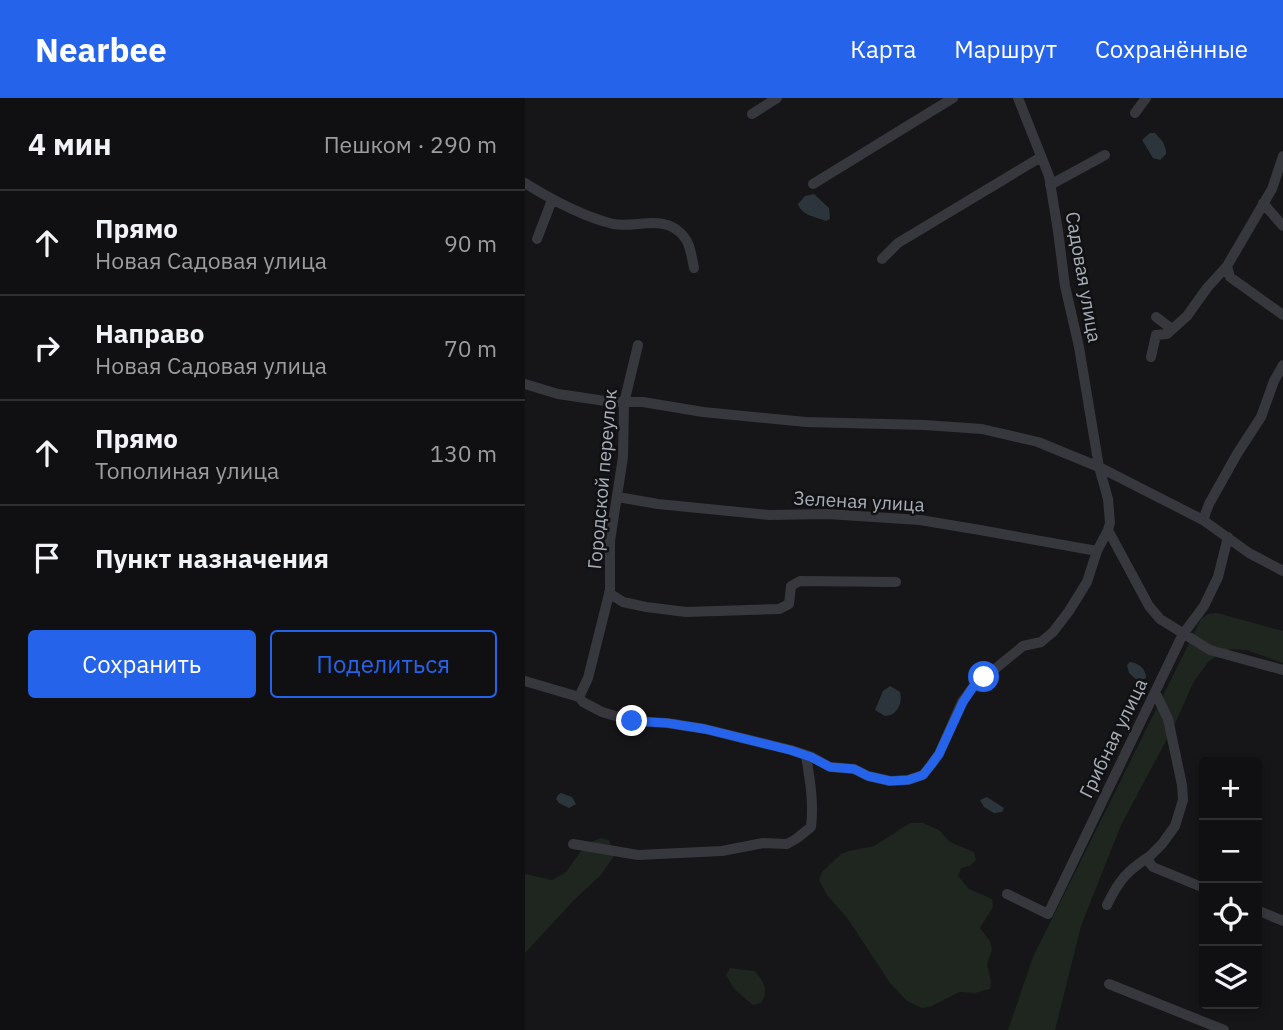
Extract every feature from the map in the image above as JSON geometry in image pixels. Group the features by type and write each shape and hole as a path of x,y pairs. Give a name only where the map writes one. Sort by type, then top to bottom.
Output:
{"street":[{"path":"752,114 777,98"},
{"path":"813,184 953,98"},
{"name":"Садовая улица","path":"1018,98 1049,176 1065,286 1079,347 1098,467 1108,499 1108,530"},
{"path":"1135,113 1146,98"},
{"path":"1050,185 1105,155"},
{"path":"1151,357 1156,335 1167,334 1187,316 1227,266 1272,189 1283,156"},
{"path":"882,259 898,243 1041,158"},
{"path":"525,183 552,200 615,224 663,224 674,228 689,243 694,268"},
{"path":"537,239 552,200"},
{"path":"1263,203 1283,226"},
{"path":"1227,266 1230,277 1283,316"},
{"path":"1156,317 1172,329"},
{"name":"Городской переулок","path":"579,697 588,678 609,593 610,541 623,457 624,402 638,345"},
{"path":"1203,520 1237,454 1261,417 1283,365"},
{"path":"525,384 558,394 643,402 703,412 806,422 982,429 1038,442 1098,467 1203,520 1249,553 1283,571"},
{"name":"Зеленая улица","path":"618,496 769,515 827,514 920,520 1097,551"},
{"path":"525,681 579,697 602,712 632,721 705,729 758,741 809,757 830,767 854,769 868,776 890,781 908,780 923,775 939,754 963,702 973,687 1023,646 1041,642 1053,632 1087,582 1097,551 1108,530"},
{"path":"1108,530 1149,606 1160,619 1210,650 1283,670"},
{"name":"Грибная улица","path":"1007,894 1048,914 1184,634 1204,606 1218,577 1228,537"},
{"path":"609,593 623,601 646,607 686,612 779,609 789,604 791,586 800,581 896,582"},
{"path":"1107,905 1115,887 1129,870 1149,858 1162,844 1175,826 1183,800 1168,719 1155,692"},
{"path":"573,844 638,855 722,851 763,843 787,844 811,827 813,814 809,757"},
{"path":"1149,858 1153,867 1199,886"},
{"path":"1262,912 1283,921"},
{"path":"1109,984 1224,1030"}],"shaded area":[{"path":"1150,133 1155,133 1166,150 1160,160 1153,158 1142,140"},
{"path":"814,194 829,208 830,219 826,221 814,217 800,208 798,204 805,196"},
{"path":"1217,613 1283,631 1283,663 1247,650 1230,649 1209,661 1194,681 1174,726 1121,825 1081,926 1055,1030 1008,1030 1033,957 1201,619 1208,614"},
{"path":"1130,662 1141,667 1146,678 1138,681 1129,673 1127,665"},
{"path":"890,686 900,692 901,700 893,714 885,716 875,710 883,691"},
{"path":"561,793 572,797 576,804 569,808 559,803 556,799"},
{"path":"987,797 1004,808 1002,812 994,813 984,807 980,800"},
{"path":"910,823 923,823 939,830 950,842 974,852 976,860 970,866 961,868 958,876 969,889 992,899 993,907 980,928 990,941 992,949 987,964 990,989 975,993 959,992 930,1007 922,1008 907,1001 890,983 819,880 822,872 841,854 874,846"},
{"path":"601,838 609,840 614,856 600,876 525,953 525,874 552,880 566,872 586,844"},
{"path":"730,968 755,971 764,987 765,994 761,1003 753,1005 734,989 726,975"}],"route":[{"path":"632,721 705,729 790,750 830,767 854,769 868,776 890,781 908,780 923,775 931,765 939,754 963,702 984,677"}]}
